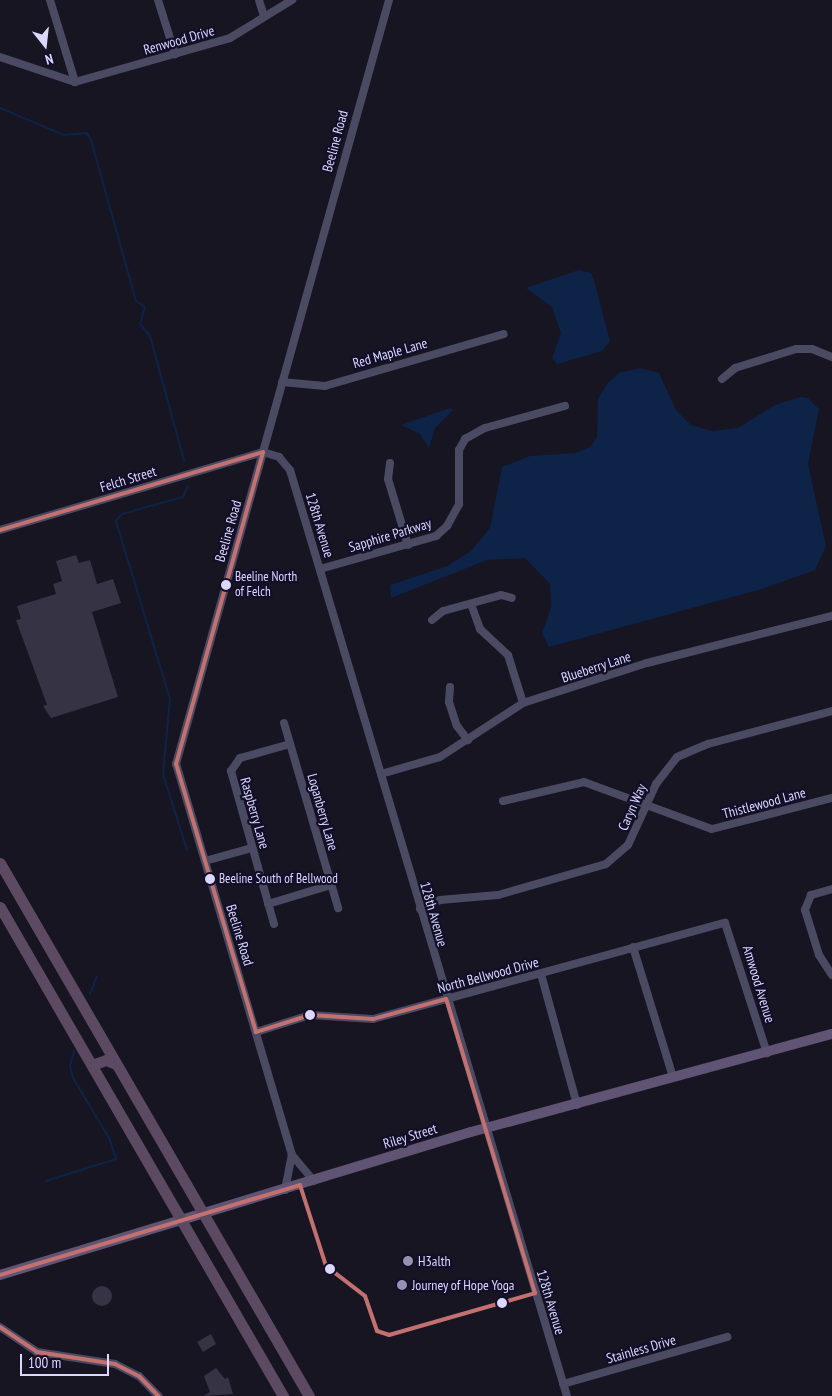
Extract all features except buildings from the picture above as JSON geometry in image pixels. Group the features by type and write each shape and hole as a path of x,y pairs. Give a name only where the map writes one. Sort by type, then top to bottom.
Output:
{"highway":[{"path":"0,863 309,1396"},
{"path":"0,906 283,1396"},
{"path":"92,1065 102,1060 116,1064"},
{"path":"266,1365 277,1370 291,1365"}],"main road":[{"name":"Riley Street","path":"0,1275 484,1128 577,1105 832,1034"}],"street":[{"path":"50,0 75,82"},
{"path":"158,0 175,54"},
{"path":"260,0 264,16"},
{"name":"Renwood Drive","path":"75,82 230,38 292,0"},
{"name":"Beeline Road","path":"314,1181 292,1155 176,764 389,0"},
{"path":"0,58 75,82"},
{"name":"Red Maple Lane","path":"282,382 325,386 504,334"},
{"path":"722,379 735,368 796,350 812,349 832,357"},
{"name":"Sapphire Parkway","path":"320,569 436,536 453,518 460,499 459,450 469,435 565,406"},
{"name":"Felch Street","path":"0,530 264,452"},
{"name":"128th Avenue","path":"264,452 278,457 290,470 484,1128 567,1396"},
{"path":"390,464 388,479 408,545"},
{"path":"432,620 443,611 501,595 512,598"},
{"path":"471,604 480,629 508,655 524,703"},
{"name":"Blueberry Lane","path":"381,774 440,757 524,703 647,663 832,616"},
{"path":"450,687 457,726 468,740"},
{"name":"Caryn Way","path":"420,909 440,900 498,895 606,864 628,845 646,805 667,767 691,750 832,710"},
{"name":"Loganberry Lane","path":"284,723 338,908"},
{"name":"Raspberry Lane","path":"274,924 232,781 232,766 245,756 290,744"},
{"name":"Thistlewood Lane","path":"503,802 584,782 712,829 832,798"},
{"path":"205,861 252,848"},
{"path":"268,904 331,885"},
{"path":"832,889 806,901 805,910 825,964 832,976"},
{"name":"North Bellwood Drive","path":"256,1032 310,1015 373,1019 724,923"},
{"name":"Amwood Avenue","path":"724,923 767,1053"},
{"path":"634,947 673,1077"},
{"path":"825,964 832,958"},
{"path":"541,974 577,1105"},
{"name":"Beeline Road","path":"285,1190 292,1155"},
{"path":"0,1327 36,1352 115,1364 139,1376 158,1396"},
{"name":"Stainless Drive","path":"563,1384 727,1338"}],"water":[{"path":"579,270 591,273 610,341 602,351 557,364 552,358 561,333 552,307 526,288"},
{"path":"640,368 659,373 676,410 691,425 712,431 738,428 775,405 800,397 808,398 819,409 808,464 826,546 815,570 762,589 549,647 542,633 551,608 550,584 525,558 487,560 391,598 390,585 447,566 471,551 490,528 502,467 530,456 575,453 590,447 597,437 598,399 607,384 619,373"},
{"path":"450,408 453,410 435,428 429,448 420,434 401,425"}],"waterway":[{"path":"0,108 64,135 87,133 91,140 136,301 145,307 140,324 150,336 184,460"},
{"path":"187,850 163,774 170,699 116,521 122,514 183,497 188,486"},
{"path":"90,994 97,976"},
{"path":"46,1181 116,1159 109,1138 73,1078 70,1066 74,1051"}],"transit line":[{"path":"0,530 263,452"},
{"path":"0,1275 300,1185 326,1266 365,1296 377,1331 389,1335 535,1293 446,999 373,1019 310,1015 256,1032 176,764 263,452"},
{"path":"0,1327 37,1352 115,1364 139,1376 158,1396"}],"place":[{"name":"Beeline North of Felch","path":"226,585"},
{"name":"Beeline South of Bellwood","path":"210,879"},
{"name":"H3alth","path":"408,1261"},
{"name":"Journey of Hope Yoga","path":"402,1285"}]}
